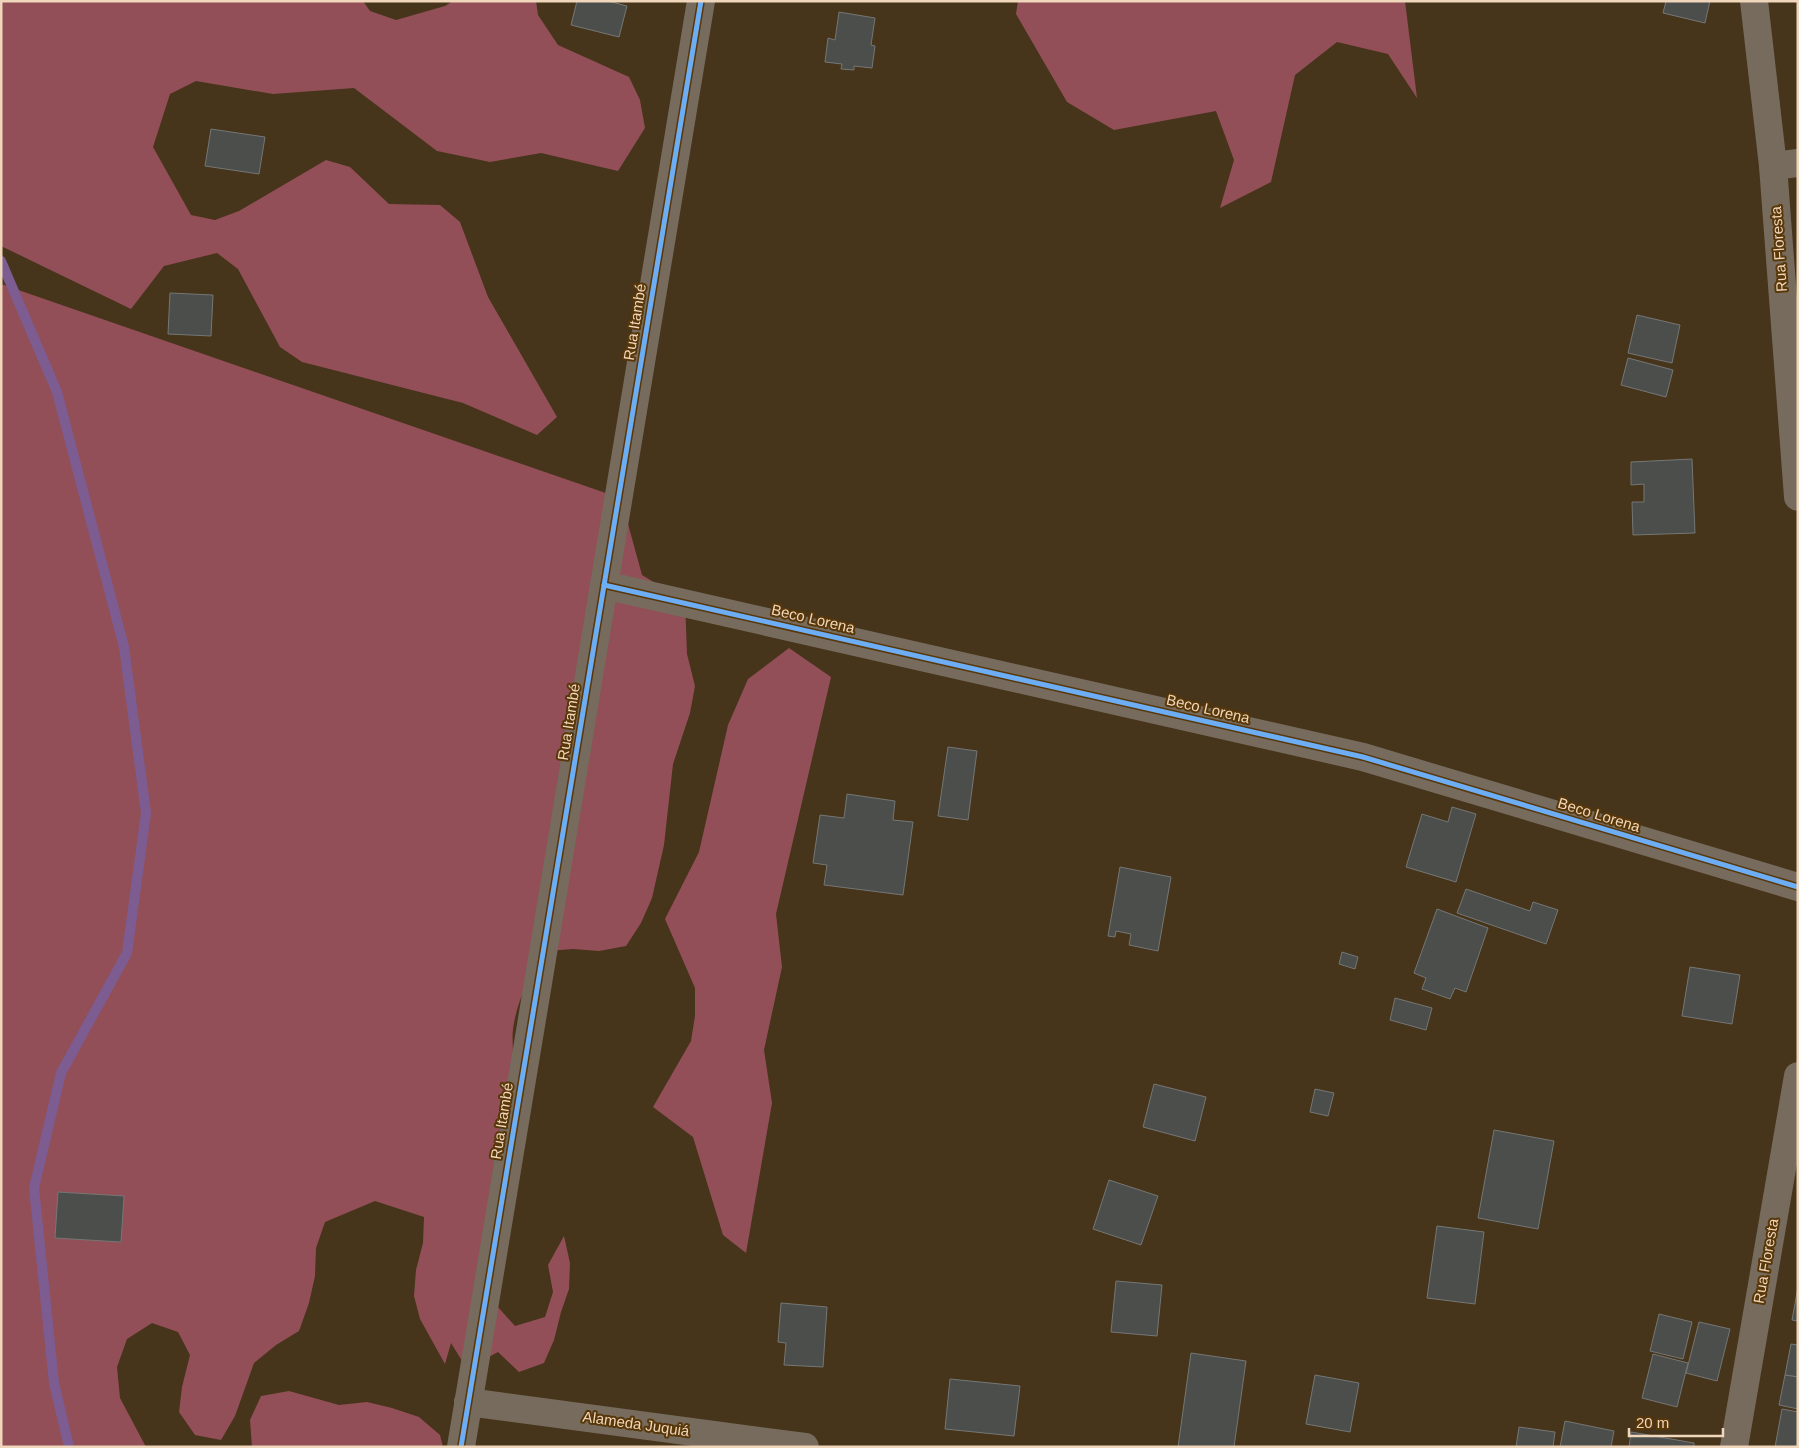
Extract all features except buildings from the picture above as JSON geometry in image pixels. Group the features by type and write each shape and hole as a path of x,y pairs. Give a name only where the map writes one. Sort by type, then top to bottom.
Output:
{"street":[{"name":"Rua Itambé","path":"460,1447 701,1"},
{"name":"Rua Floresta","path":"1754,1 1785,164 1798,497"},
{"name":"Beco Lorena","path":"604,585 1363,758 1798,887"},
{"name":"Rua Floresta","path":"1734,1447 1798,1076"},
{"name":"Alameda Juquiá","path":"468,1402 805,1447"}],"shaded area":[{"path":"1,1 363,1 370,11 396,20 445,6 453,1 536,1 538,15 558,45 629,77 640,100 645,128 618,171 541,153 490,162 437,151 354,88 273,94 196,81 170,94 153,147 191,215 215,220 239,211 326,160 350,167 389,204 440,205 460,222 488,297 557,417 537,435 463,403 302,362 280,347 238,269 217,253 164,266 131,309 1,246"},
{"path":"1018,1 1405,1 1417,98 1388,54 1337,42 1295,75 1271,182 1220,208 1234,160 1216,111 1114,130 1067,102 1016,14"},
{"path":"1,284 626,500 628,524 642,575 685,601 687,654 695,686 690,713 673,764 664,845 652,898 641,923 626,946 599,951 573,949 547,951 525,988 515,1018 496,1305 515,1326 545,1317 553,1292 548,1265 564,1236 570,1263 569,1289 554,1340 544,1363 519,1372 498,1352 474,1365 464,1364 451,1343 445,1364 420,1319 414,1296 416,1270 423,1243 424,1217 375,1201 325,1222 316,1248 315,1276 309,1303 299,1331 276,1345 254,1363 235,1416 221,1440 195,1435 179,1412 182,1387 190,1355 178,1332 152,1323 127,1339 117,1367 120,1398 146,1447 1,1447"},
{"path":"789,648 831,677 776,914 782,967 764,1050 772,1103 746,1253 723,1235 693,1137 653,1107 691,1041 695,1016 695,988 665,919 699,852 728,725 748,679"},
{"path":"289,1391 339,1405 367,1402 419,1417 440,1435 443,1447 252,1447 250,1420 261,1396"}],"waterway":[{"path":"1,261 57,392 124,647 146,813 127,953 61,1073 34,1188 54,1383 69,1447"}],"cycle path":[{"path":"461,1447 701,1"},
{"path":"604,585 1363,757 1798,887"}]}
